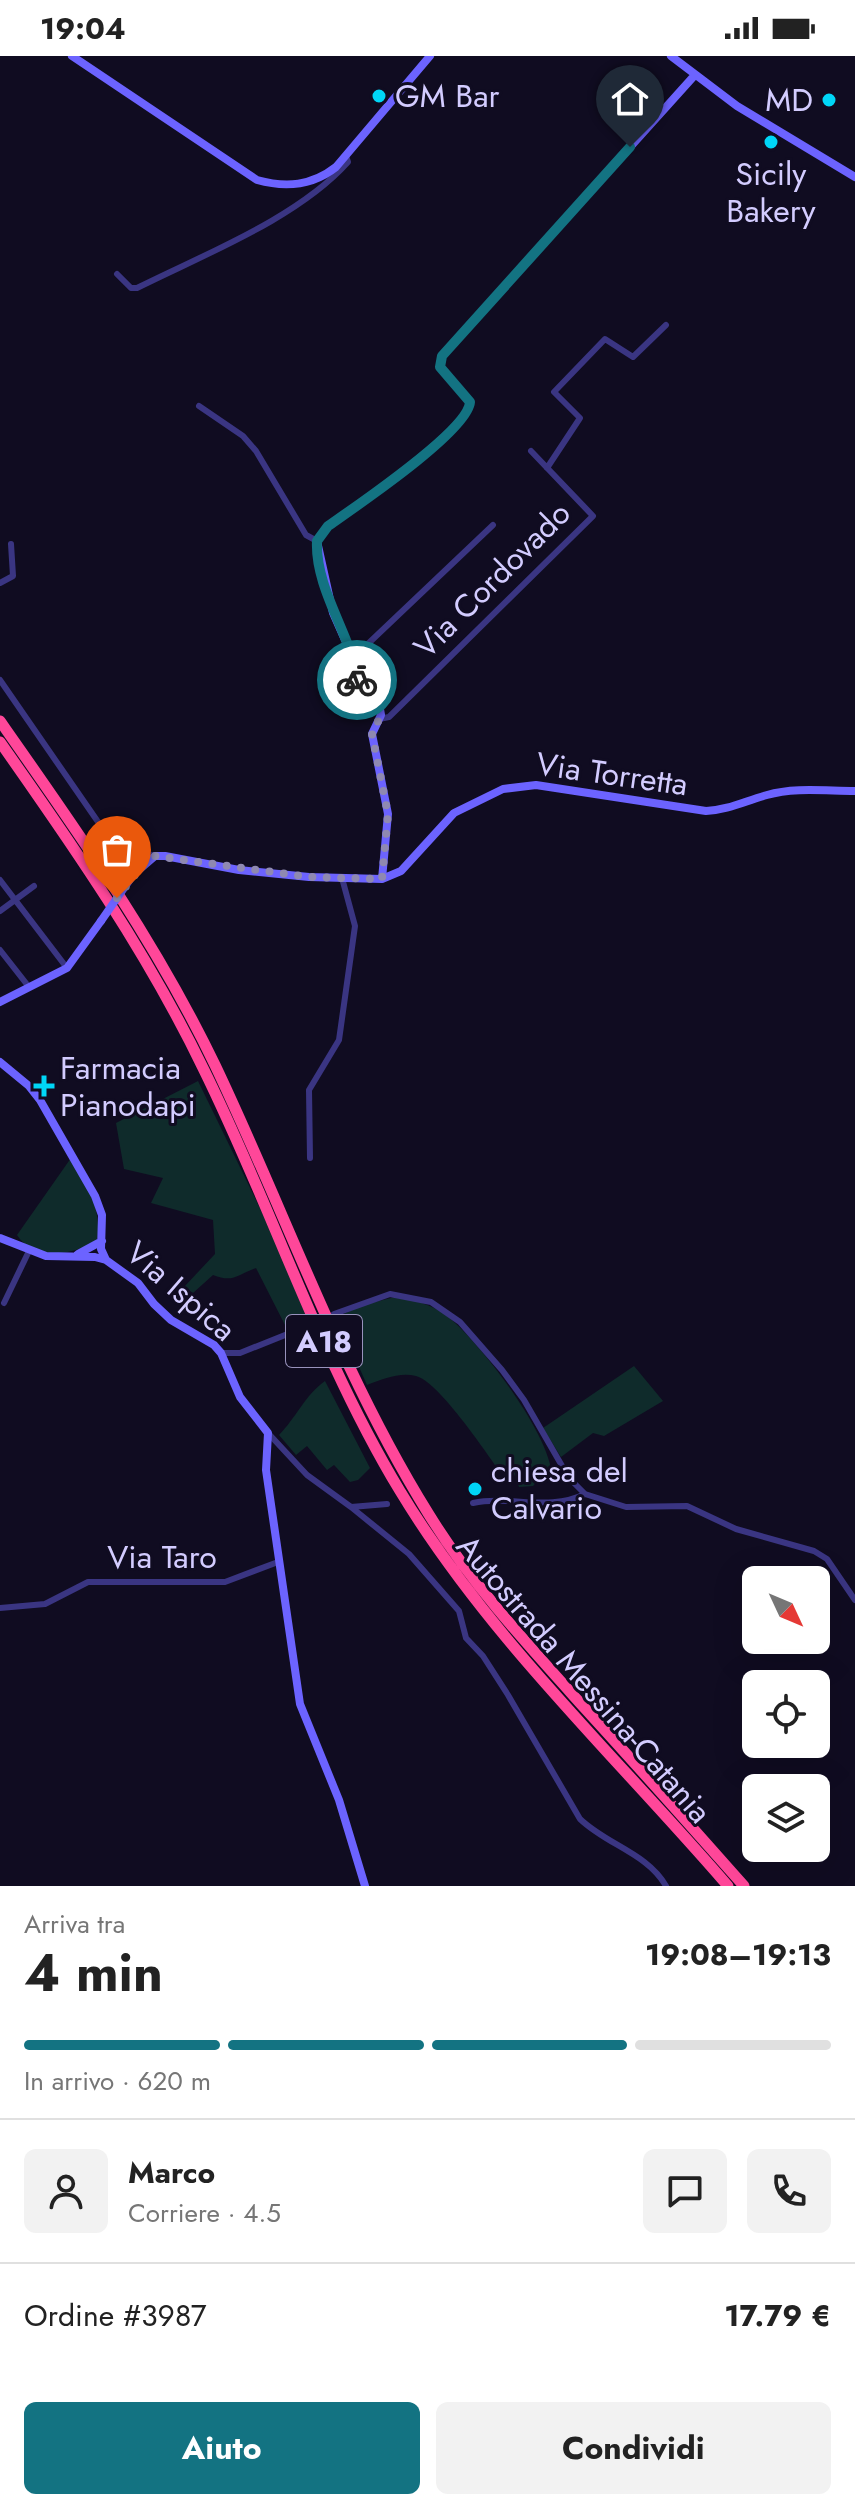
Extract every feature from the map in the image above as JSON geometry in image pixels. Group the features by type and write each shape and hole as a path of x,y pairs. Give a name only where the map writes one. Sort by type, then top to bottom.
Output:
{"highway":[{"name":"Autostrada Messina-Catania","path":"0,721 122,898 184,1005 242,1123 367,1405 431,1517 509,1623 744,1886"},
{"name":"Autostrada Messina-Catania","path":"0,742 105,894 174,1010 231,1128 356,1411 407,1502 456,1575 509,1642 728,1886"}],"street":[{"path":"72,56 257,180 288,185 317,180 346,156 430,56"},
{"path":"671,56 737,106 855,177"},
{"path":"0,680 114,845 155,856 239,870 382,879 388,814 372,734 380,709 352,672 353,658 333,613 317,541 328,526 443,438 466,414 470,402 440,367 442,356 694,76"},
{"path":"117,274 131,288 137,288 290,210 333,179 348,162 346,156"},
{"name":"Via Cordovado","path":"547,468 580,418 554,392 605,339 633,357 666,325"},
{"path":"199,406 243,436 256,451 306,535 317,541"},
{"name":"Via Cordovado","path":"379,719 389,717 593,516 531,451"},
{"name":"Via Cordovado","path":"353,658 493,525"},
{"path":"0,583 13,576 11,544"},
{"name":"Via Torretta","path":"382,879 394,877 401,871 454,813 518,785 706,811 732,808 767,794 788,791 855,791"},
{"path":"0,1002 67,968 133,875 155,856"},
{"path":"310,1158 309,1090 339,1040 355,926 342,878"},
{"path":"0,880 67,968"},
{"path":"0,911 34,886"},
{"path":"0,950 29,987"},
{"name":"Via Ispica","path":"0,1062 29,1086 70,1151 102,1215 101,1245 106,1260 138,1283 162,1313 214,1345 228,1366 240,1397 307,1475 409,1554 459,1611 466,1638 483,1656 508,1695 580,1819 594,1832 646,1863 666,1886"},
{"path":"0,1238 46,1256 86,1256 106,1260"},
{"path":"86,1256 101,1245"},
{"path":"71,1257 101,1245"},
{"path":"4,1303 29,1251"},
{"path":"334,1314 390,1294 417,1297 447,1311 502,1370 524,1400 569,1478 585,1494 626,1507 687,1506 736,1529 814,1551 827,1559 855,1600"},
{"path":"221,1353 240,1353 310,1325"},
{"path":"228,1366 240,1353"},
{"path":"268,1433 266,1470 300,1704 339,1800 365,1886"},
{"path":"473,1503 489,1499 552,1503 585,1494"},
{"path":"351,1507 387,1504"},
{"name":"Via Taro","path":"0,1608 45,1604 88,1582 225,1582 278,1562"}],"green space":[{"path":"198,1081 273,1235 308,1321 287,1329 256,1268 230,1278 213,1275 193,1293 184,1287 215,1254 213,1220 151,1203 163,1178 124,1169 116,1123"},
{"path":"71,1158 95,1207 97,1240 55,1254 34,1250 17,1235"},
{"path":"395,1297 422,1303 441,1312 477,1346 527,1414 548,1458 552,1476 541,1477 533,1486 519,1487 514,1474 500,1472 449,1403 416,1376 385,1378 367,1385 337,1317 363,1305"},
{"path":"634,1366 663,1401 604,1436 593,1433 561,1457 543,1428"},
{"path":"325,1381 370,1468 358,1480 350,1482 334,1465 327,1470 307,1446 296,1455 279,1435"}],"way so far":[{"path":"117,898 133,875 155,856 239,870 309,877 382,879 388,814 372,734 381,715 376,702 357,680"}],"place":[{"name":"GM Bar","path":"379,96"},
{"name":"MD","path":"829,100"},
{"name":"Sicily Bakery","path":"771,142"},
{"name":"Farmacia Pianodapi","path":"44,1086"},
{"name":"chiesa del Calvario","path":"475,1489"}],"route":[{"path":"357,680 352,672 353,658 333,613 317,541 328,526 443,438 466,414 470,402 440,367 442,356 630,147"}]}
